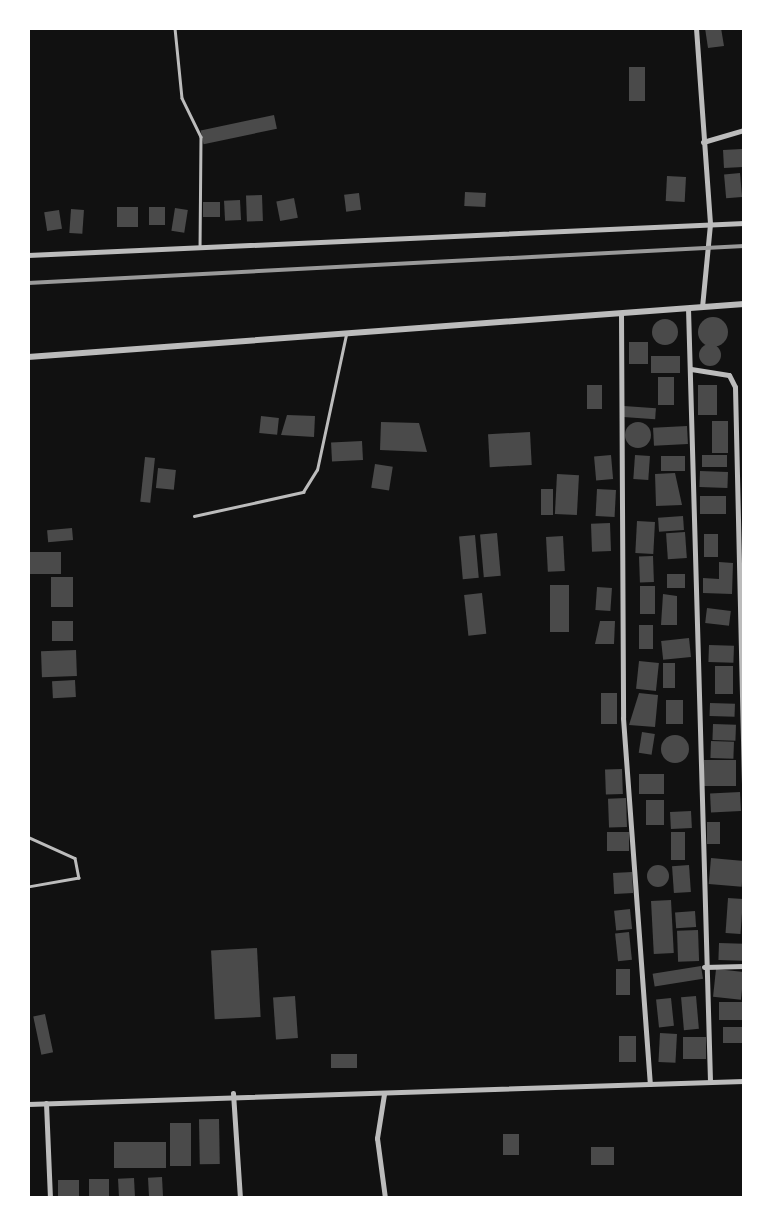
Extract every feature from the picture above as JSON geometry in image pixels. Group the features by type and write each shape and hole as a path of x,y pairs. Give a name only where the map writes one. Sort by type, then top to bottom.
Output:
{"street":[{"path":"696,28 710,224 702,307"},
{"path":"703,142 744,130"},
{"path":"28,255 744,223"},
{"path":"28,357 744,304"},
{"path":"688,308 710,1082"},
{"path":"621,314 623,718 650,1084"},
{"path":"690,369 734,380 744,788"},
{"path":"704,967 744,966"},
{"path":"28,1104 233,1093 384,1094 744,1081"},
{"path":"233,1093 240,1198"},
{"path":"384,1094 377,1138 385,1198"},
{"path":"46,1103 50,1198"}],"lane":[{"path":"175,28 182,98 202,137 200,248"},
{"path":"194,516 303,492 317,470 346,335"},
{"path":"28,837 75,858 78,878 28,888"}],"building":[{"path":"705,28 721,28 724,46 708,48"},
{"path":"629,67 645,67 645,101 629,101"},
{"path":"274,115 277,129 204,144 201,131"},
{"path":"742,149 743,167 724,168 723,150"},
{"path":"740,173 742,197 726,198 724,174"},
{"path":"667,176 686,177 685,202 666,201"},
{"path":"465,192 486,193 485,207 464,206"},
{"path":"359,193 361,210 346,212 344,195"},
{"path":"262,195 263,221 247,222 246,196"},
{"path":"294,198 298,218 280,221 276,201"},
{"path":"240,200 241,220 225,221 224,201"},
{"path":"203,202 220,202 220,217 203,217"},
{"path":"117,207 138,207 138,227 117,227"},
{"path":"149,207 165,207 165,225 149,225"},
{"path":"175,208 188,210 184,233 171,231"},
{"path":"71,209 84,210 82,234 69,233"},
{"path":"59,210 62,229 47,231 44,212"},
{"path":"713,317 724,321 728,332 724,343 713,347 702,343 698,332 702,321"},
{"path":"665,319 674,323 678,332 674,341 665,345 656,341 652,332 656,323"},
{"path":"629,342 648,342 648,364 629,364"},
{"path":"710,344 721,355 710,366 699,355"},
{"path":"651,356 680,356 680,373 651,373"},
{"path":"658,377 674,377 674,405 658,405"},
{"path":"587,385 602,385 602,409 587,409"},
{"path":"698,385 717,385 717,415 698,415"},
{"path":"624,406 656,408 655,419 623,417"},
{"path":"287,415 315,416 314,437 281,435"},
{"path":"261,416 279,418 277,435 259,433"},
{"path":"712,421 728,421 728,453 712,453"},
{"path":"381,422 419,423 427,452 380,450"},
{"path":"638,422 647,426 651,435 647,444 638,448 629,444 625,435 629,426"},
{"path":"687,426 688,444 654,446 653,428"},
{"path":"530,432 532,465 490,467 488,434"},
{"path":"362,441 363,460 332,462 331,443"},
{"path":"611,455 613,479 596,480 594,456"},
{"path":"635,455 650,456 648,480 633,479"},
{"path":"702,455 727,455 727,467 702,467"},
{"path":"661,456 685,456 685,471 661,471"},
{"path":"145,457 155,458 150,503 140,502"},
{"path":"375,464 393,467 389,491 371,488"},
{"path":"158,468 176,470 174,490 156,488"},
{"path":"700,471 728,472 727,488 699,487"},
{"path":"675,473 682,505 656,506 655,474"},
{"path":"557,474 579,475 577,515 555,514"},
{"path":"541,489 553,489 553,515 541,515"},
{"path":"597,489 616,490 615,517 596,516"},
{"path":"700,496 726,496 726,514 700,514"},
{"path":"683,516 684,530 659,532 658,518"},
{"path":"637,521 655,522 653,554 635,553"},
{"path":"610,523 611,551 592,552 591,524"},
{"path":"72,528 73,540 48,542 47,530"},
{"path":"685,532 687,558 668,559 666,533"},
{"path":"497,533 501,576 484,577 480,534"},
{"path":"704,534 718,534 718,557 704,557"},
{"path":"475,535 479,578 463,579 459,536"},
{"path":"563,536 565,571 548,572 546,537"},
{"path":"28,552 61,552 61,574 28,574"},
{"path":"639,556 653,556 654,582 640,582"},
{"path":"719,562 733,563 732,594 703,593 703,578 719,579"},
{"path":"667,574 685,574 685,588 667,588"},
{"path":"51,577 73,577 73,607 51,607"},
{"path":"550,585 569,585 569,632 550,632"},
{"path":"640,586 655,586 655,614 640,614"},
{"path":"597,587 612,588 610,611 595,610"},
{"path":"482,593 486,634 468,636 464,595"},
{"path":"663,594 677,596 677,625 661,625"},
{"path":"707,608 731,611 729,626 705,623"},
{"path":"52,621 73,621 73,641 52,641"},
{"path":"600,621 615,621 614,644 595,644"},
{"path":"639,625 653,625 653,649 639,649"},
{"path":"689,638 691,657 663,660 661,641"},
{"path":"709,645 734,646 733,663 708,662"},
{"path":"76,650 77,676 42,677 41,651"},
{"path":"639,661 659,663 656,691 636,689"},
{"path":"663,663 675,663 675,688 663,688"},
{"path":"715,666 733,666 733,694 715,694"},
{"path":"75,680 76,697 53,698 52,681"},
{"path":"601,693 617,693 617,724 601,724"},
{"path":"639,693 658,695 655,727 629,725"},
{"path":"666,700 683,700 683,724 666,724"},
{"path":"710,703 735,704 735,717 710,716"},
{"path":"713,724 736,725 735,741 712,740"},
{"path":"642,732 655,734 652,755 639,753"},
{"path":"675,735 685,739 689,749 685,759 675,763 665,759 661,749 665,739"},
{"path":"711,741 734,742 733,759 710,758"},
{"path":"704,760 736,760 736,786 704,786"},
{"path":"622,769 623,794 606,795 605,770"},
{"path":"639,774 664,774 664,794 639,794"},
{"path":"740,792 741,811 711,813 710,794"},
{"path":"626,798 627,827 609,828 608,799"},
{"path":"646,800 664,800 664,825 646,825"},
{"path":"691,811 692,828 671,829 670,812"},
{"path":"707,822 720,822 720,844 707,844"},
{"path":"607,832 629,832 629,851 607,851"},
{"path":"671,832 685,832 685,860 671,860"},
{"path":"711,858 744,861 742,887 709,884"},
{"path":"658,865 666,868 666,884 658,887 650,884 647,876 650,868"},
{"path":"689,865 691,892 674,893 672,866"},
{"path":"632,872 633,893 614,894 613,873"},
{"path":"728,898 743,899 741,934 726,933"},
{"path":"671,900 674,953 654,954 651,901"},
{"path":"630,909 632,929 616,931 614,911"},
{"path":"695,911 696,927 676,928 675,912"},
{"path":"698,930 699,961 678,962 677,931"},
{"path":"629,932 632,960 618,961 615,933"},
{"path":"719,943 744,944 743,961 718,960"},
{"path":"257,948 261,1017 215,1019 211,950"},
{"path":"701,966 703,979 655,987 653,974"},
{"path":"616,969 630,969 630,995 616,995"},
{"path":"716,969 744,972 741,1000 713,997"},
{"path":"295,996 298,1038 276,1039 273,998"},
{"path":"696,996 699,1029 684,1030 681,997"},
{"path":"671,998 674,1026 659,1027 656,1000"},
{"path":"719,1002 744,1002 744,1020 719,1020"},
{"path":"45,1014 53,1052 41,1055 33,1016"},
{"path":"723,1027 744,1027 744,1043 723,1043"},
{"path":"660,1033 677,1034 675,1063 658,1062"},
{"path":"619,1036 636,1036 636,1062 619,1062"},
{"path":"683,1037 706,1037 706,1059 683,1059"},
{"path":"331,1054 357,1054 357,1068 331,1068"},
{"path":"199,1119 219,1119 220,1164 200,1164"},
{"path":"170,1123 191,1123 191,1166 170,1166"},
{"path":"503,1134 519,1134 519,1155 503,1155"},
{"path":"114,1142 166,1142 166,1168 114,1168"},
{"path":"591,1147 614,1147 614,1165 591,1165"},
{"path":"162,1177 163,1198 149,1198 148,1178"},
{"path":"134,1178 135,1198 119,1198 118,1179"},
{"path":"89,1179 109,1179 109,1198 89,1198"},
{"path":"58,1180 79,1180 79,1198 58,1198"}],"railway":[{"path":"28,283 744,246"}]}
